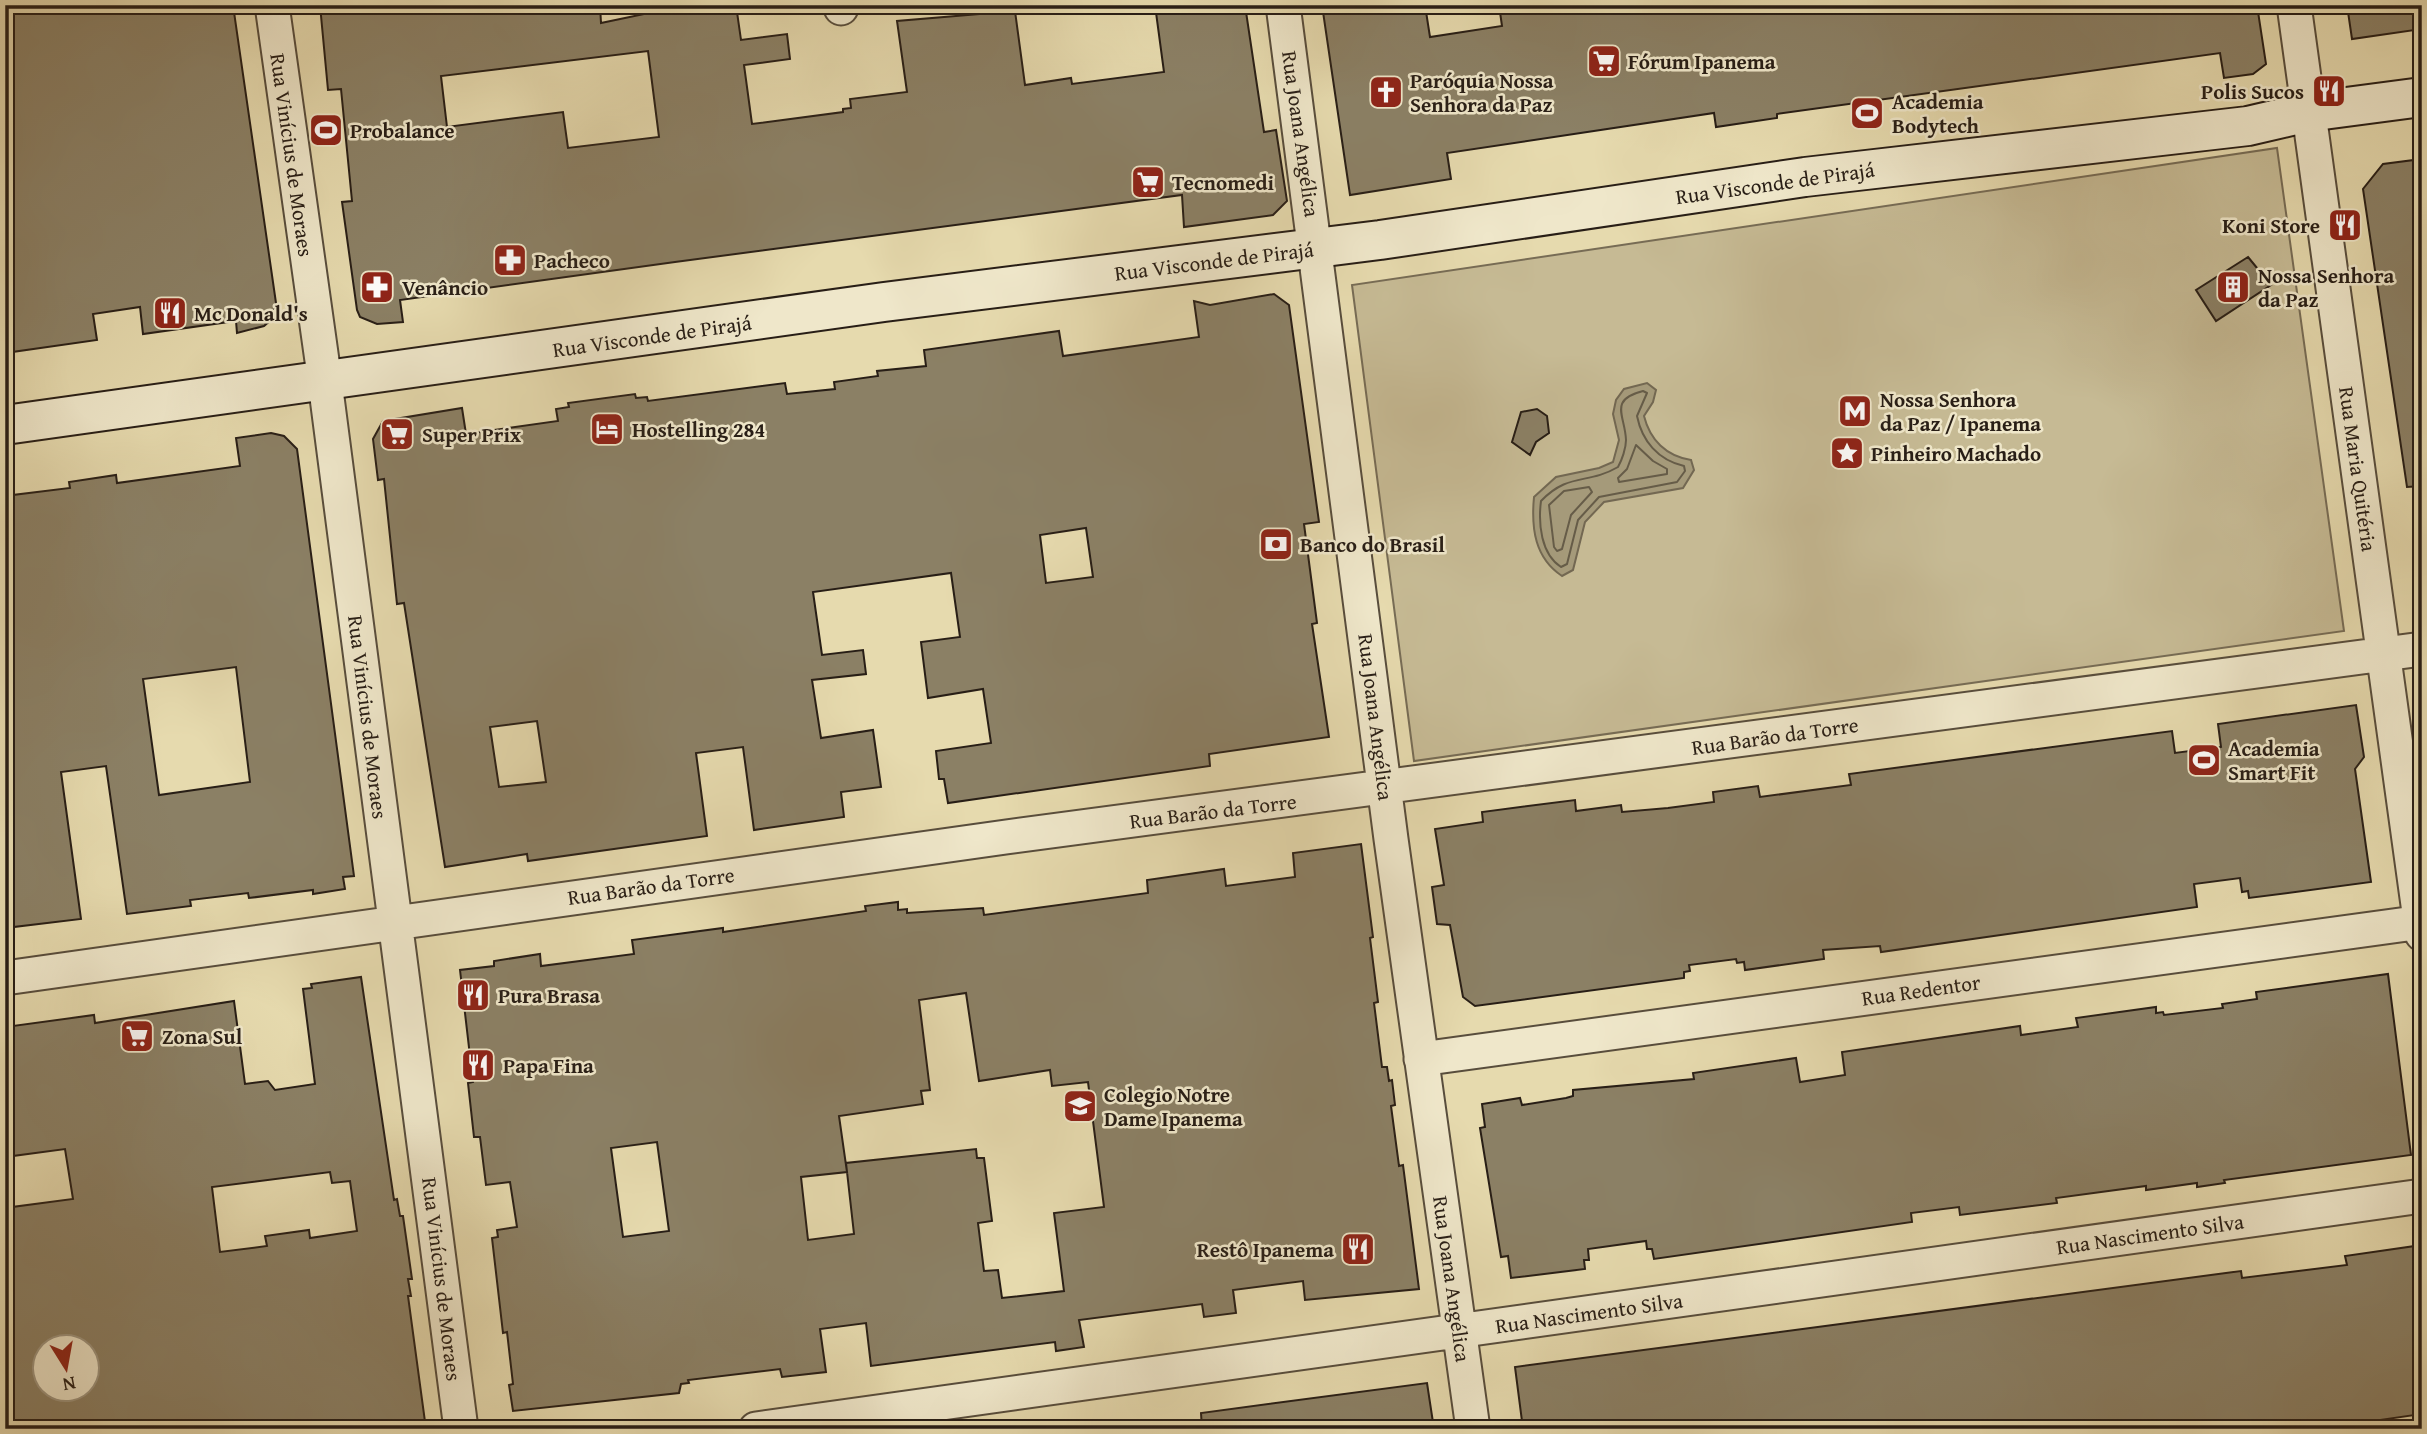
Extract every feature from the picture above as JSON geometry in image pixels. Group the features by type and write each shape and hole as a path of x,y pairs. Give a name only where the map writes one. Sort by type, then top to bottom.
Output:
{"main road":[{"name":"Rua Visconde de Pirajá","path":"5,425 884,302 1317,248 1805,177 2248,125 2308,112 2422,97"}],"street":[{"name":"Rua Vinícius de Moraes","path":"272,5 325,382 461,1429"},
{"name":"Rua Joana Angélica","path":"1283,5 1317,248 1421,1059 1473,1429"},
{"name":"Rua Maria Quitéria","path":"2294,5 2421,926"},
{"name":"Rua Barão da Torre","path":"5,978 395,921 2422,649"},
{"name":"Rua Redentor","path":"1421,1059 2421,926"},
{"name":"Rua Nascimento Silva","path":"755,1429 2422,1196"}],"shaded area":[{"path":"2277,148 2344,631 1414,761 1352,285"}],"water":[{"path":"1647,383 1656,390 1653,402 1644,416 1650,432 1667,451 1691,460 1694,470 1683,488 1604,502 1585,522 1573,570 1562,576 1540,552 1534,531 1534,497 1556,477 1599,468 1613,462 1619,440 1613,414 1616,400 1624,389"}],"building":[{"path":"5,5 233,5 276,303 271,320 264,326 237,333 236,321 143,334 140,307 93,314 97,340 5,353"},
{"path":"320,5 600,5 601,23 649,13 648,5 736,5 741,40 787,34 790,59 744,65 752,124 843,112 843,109 851,108 850,99 907,92 897,21 1015,11 1025,85 1071,78 1072,84 1164,72 1155,5 1245,5 1264,132 1276,130 1287,201 1273,215 1184,227 1182,195 675,262 400,300 403,322 377,324 360,317 357,310 342,202 352,201 341,89 328,90","holes":["648,51 659,137 568,148 563,112 447,127 441,76"]},
{"path":"1322,5 1425,5 1430,37 1502,26 1499,5 2257,5 2266,64 2253,74 2224,78 2220,53 1777,114 1777,118 1716,127 1714,113 1447,153 1451,179 1350,195"},
{"path":"2347,5 2422,5 2422,29 2352,39"},
{"path":"2422,159 2422,486 2407,487 2363,189 2383,164"},
{"name":"Nossa Senhora da Paz","path":"2248,257 2271,285 2216,321 2196,290"},
{"path":"1274,294 1289,305 1319,522 1304,524 1317,623 1312,624 1329,737 1209,754 1210,766 948,803 944,779 939,779 936,751 991,743 983,689 928,698 921,642 960,637 951,573 813,592 822,655 863,650 866,674 812,680 821,738 873,730 881,787 841,792 844,817 754,830 743,747 696,753 707,836 528,861 527,854 445,867 404,603 397,604 384,479 378,480 373,439 383,421 462,408 466,434 558,421 556,409 569,407 568,403 635,394 636,398 647,397 648,401 785,383 787,394 835,389 834,382 878,376 877,371 926,366 924,350 1059,331 1063,356 1199,337 1194,301 1210,305","holes":["1086,528 1093,577 1046,583 1040,535","537,721 546,782 499,787 490,727"]},
{"path":"1537,409 1547,416 1549,433 1536,442 1530,455 1512,442 1521,412"},
{"path":"271,433 284,436 297,449 354,876 343,877 345,889 249,898 248,893 190,900 191,906 127,914 106,766 61,772 81,919 5,928 5,496 70,488 69,482 116,475 117,483 240,466 236,438","holes":["236,667 250,782 159,795 143,679"]},
{"path":"2356,705 2364,757 2355,769 2371,882 2249,898 2248,891 2242,892 2240,878 2194,884 2197,907 1881,952 1880,946 1823,950 1824,959 1745,970 1744,962 1737,963 1736,959 1689,965 1690,971 1684,972 1684,978 1475,1006 1463,997 1450,925 1437,924 1432,887 1444,885 1435,829 1483,822 1482,812 1575,800 1576,811 1621,805 1622,812 1668,808 1714,802 1713,792 1758,786 1760,797 1851,785 1849,774 2172,731 2175,753 2221,747 2218,724"},
{"path":"1361,844 1373,937 1370,938 1378,1002 1374,1003 1382,1067 1387,1067 1389,1081 1392,1080 1395,1105 1391,1106 1399,1166 1403,1165 1419,1289 1305,1300 1303,1281 1233,1290 1236,1313 1204,1317 1202,1304 1079,1320 1084,1347 1056,1351 1055,1342 871,1366 866,1323 820,1329 826,1372 782,1377 780,1369 688,1380 689,1383 681,1384 679,1393 513,1411 507,1332 503,1333 492,1238 498,1237 497,1230 517,1227 510,1182 486,1185 480,1137 474,1137 468,1083 473,1082 460,970 494,966 494,961 540,954 541,966 634,954 632,940 723,928 723,932 866,911 865,906 898,902 898,910 907,909 907,913 983,908 984,915 1148,893 1147,880 1224,869 1226,886 1295,877 1293,853","holes":["966,993 979,1081 1050,1070 1052,1086 1088,1082 1104,1207 1054,1213 1064,1291 1002,1298 998,1270 984,1271 978,1223 992,1221 984,1158 977,1158 976,1149 846,1163 854,1234 808,1240 801,1177 847,1172 839,1116 923,1104 921,1091 930,1090 919,1000","657,1142 669,1231 623,1237 611,1148"]},
{"path":"2388,974 2411,1155 2224,1180 2225,1183 2197,1187 2197,1183 2146,1190 2146,1186 2056,1198 2057,1203 1960,1215 1959,1207 1911,1213 1912,1222 1654,1259 1652,1249 1647,1249 1646,1241 1588,1249 1589,1260 1584,1260 1585,1269 1511,1278 1508,1256 1501,1257 1480,1128 1485,1127 1482,1104 1520,1098 1522,1105 1573,1096 1573,1090 1694,1079 1693,1073 1796,1058 1800,1082 1845,1075 1842,1052 2020,1026 2021,1035 2078,1027 2076,1018 2156,1007 2156,1013 2163,1012 2164,1015 2223,1008 2222,1004 2257,999 2256,992"},
{"path":"361,977 394,1200 397,1199 400,1216 403,1216 412,1279 408,1279 411,1296 408,1296 426,1429 5,1429 5,1208 73,1199 65,1149 5,1157 5,1027 94,1015 95,1023 234,1001 245,1084 268,1081 275,1090 315,1084 303,989 312,988 311,984","holes":["330,1172 332,1183 350,1181 357,1231 310,1238 309,1230 265,1236 267,1246 220,1252 212,1187"]},
{"path":"2422,1245 2422,1414 2352,1424 2353,1429 1523,1429 1515,1367 2241,1271 2242,1278 2347,1265 2345,1256"},
{"path":"1427,1383 1434,1429 1202,1429 1201,1413"}],"place":[{"name":"Fórum Ipanema","path":"1604,61"},
{"name":"Polis Sucos","path":"2329,91"},
{"name":"Paróquia Nossa Senhora da Paz","path":"1386,92"},
{"name":"Academia Bodytech","path":"1867,113"},
{"name":"Probalance","path":"326,130"},
{"name":"Tecnomedi","path":"1148,182"},
{"name":"Koni Store","path":"2345,225"},
{"name":"Pacheco","path":"510,260"},
{"name":"Venâncio","path":"377,287"},
{"name":"Nossa Senhora da Paz","path":"2233,287"},
{"name":"Mc Donald's","path":"170,313"},
{"name":"Nossa Senhora da Paz / Ipanema","path":"1855,411"},
{"name":"Hostelling 284","path":"607,429"},
{"name":"Super Prix","path":"397,434"},
{"name":"Pinheiro Machado","path":"1847,453"},
{"name":"Banco do Brasil","path":"1276,544"},
{"name":"Academia Smart Fit","path":"2204,760"},
{"name":"Pura Brasa","path":"473,995"},
{"name":"Zona Sul","path":"137,1036"},
{"name":"Papa Fina","path":"478,1065"},
{"name":"Colegio Notre Dame Ipanema","path":"1080,1106"},
{"name":"Restô Ipanema","path":"1358,1249"}]}
